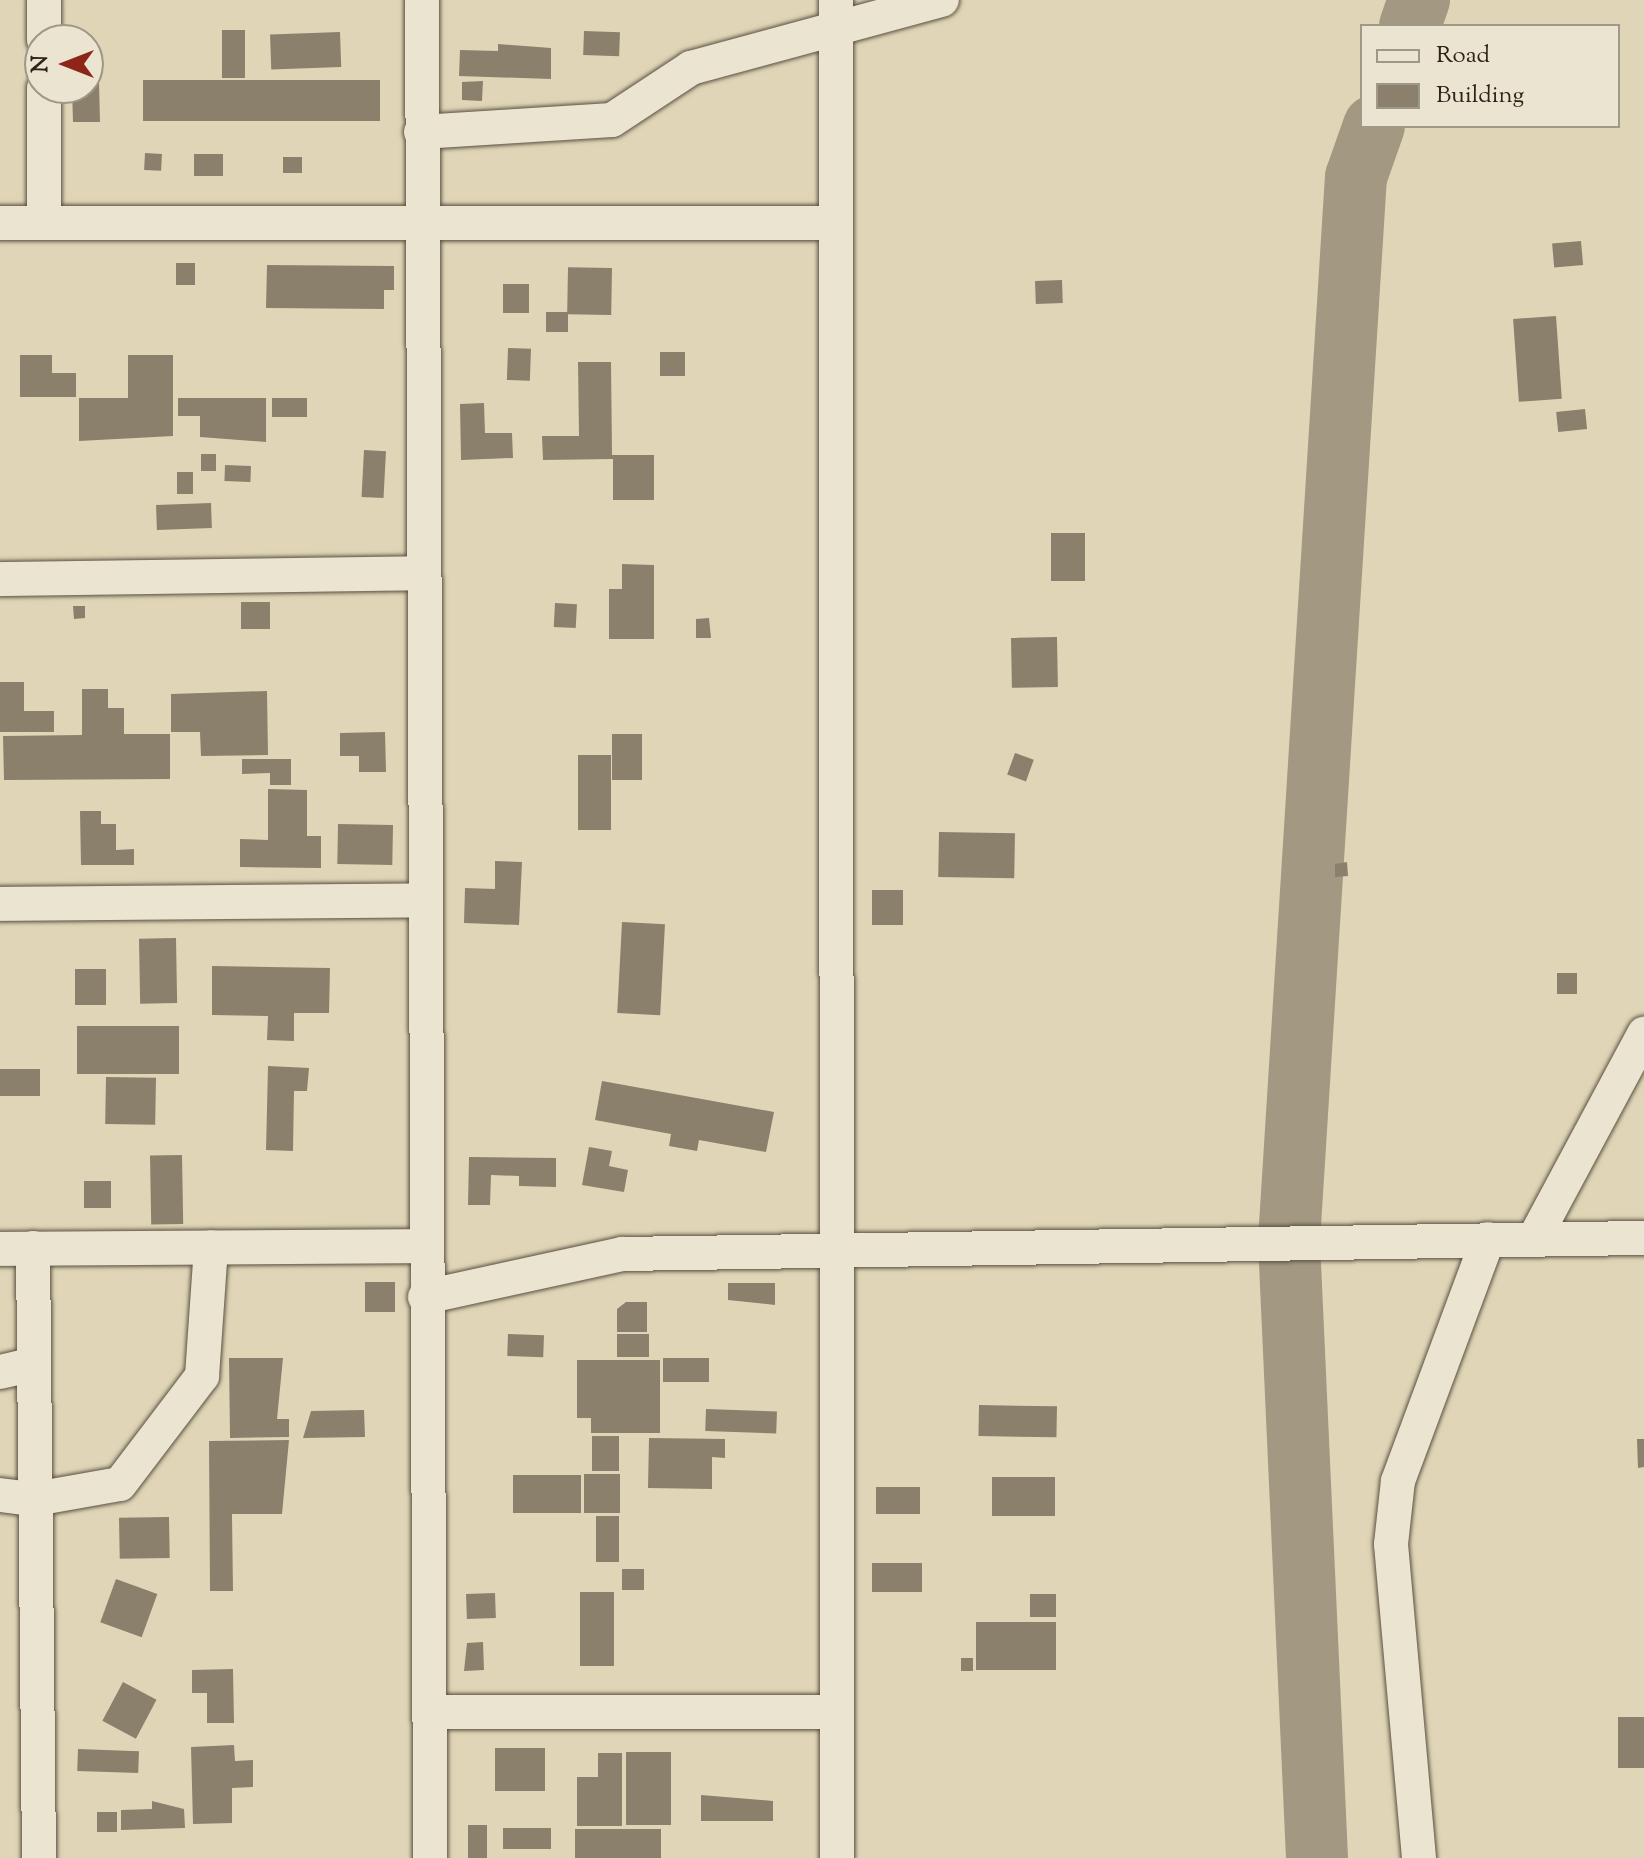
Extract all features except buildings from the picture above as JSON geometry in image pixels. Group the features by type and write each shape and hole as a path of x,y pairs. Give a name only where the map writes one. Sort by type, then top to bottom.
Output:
{"street":[{"path":"44,0 44,24"},
{"path":"422,0 421,573 430,1858"},
{"path":"421,132 612,120 691,68 836,16 942,0"},
{"path":"836,16 833,1246 837,1858"},
{"path":"44,104 44,223"},
{"path":"0,223 835,223"},
{"path":"0,579 421,573"},
{"path":"0,904 423,900"},
{"path":"1534,1239 1644,1034"},
{"path":"425,1297 622,1254 833,1246 1644,1238"},
{"path":"1419,1858 1391,1544 1398,1481 1488,1239"},
{"path":"39,1858 34,1364 16,1248 425,1246"},
{"path":"0,1495 35,1499 120,1484 202,1376 211,1247"},
{"path":"0,1372 34,1364"},
{"path":"429,1712 837,1712"}],"waterway":[{"path":"1411,24 1419,0"},
{"path":"1317,1858 1289,1241 1356,177 1373,128"}]}
